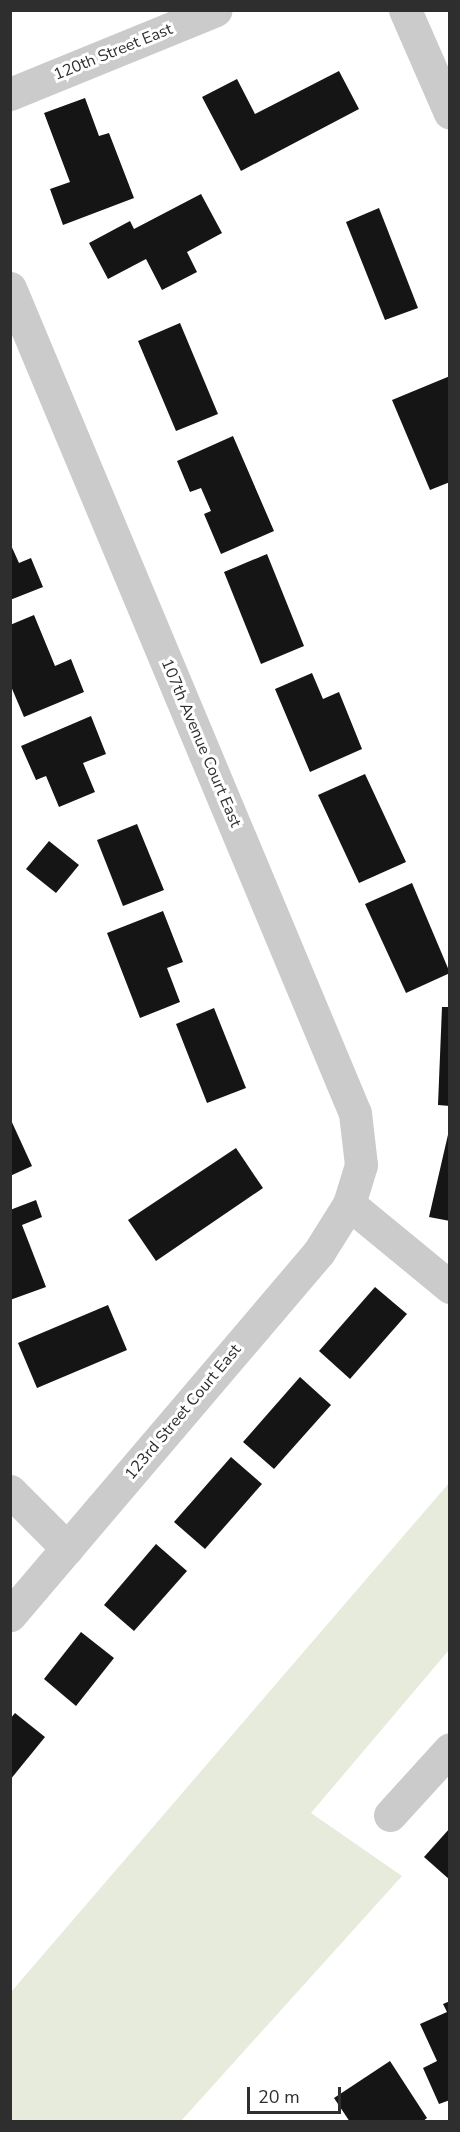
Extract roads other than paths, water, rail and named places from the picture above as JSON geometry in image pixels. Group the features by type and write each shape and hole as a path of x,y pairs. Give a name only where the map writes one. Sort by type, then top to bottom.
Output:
{"street":[{"name":"120th Street East","path":"10,94 216,10"},
{"path":"405,10 450,113"},
{"name":"107th Avenue Court East","path":"10,288 355,1113 361,1165 349,1204"},
{"path":"349,1204 450,1287"},
{"name":"123rd Street Court East","path":"10,1615 319,1252 349,1204"},
{"path":"10,1491 67,1548"},
{"path":"390,1815 450,1749"}]}
